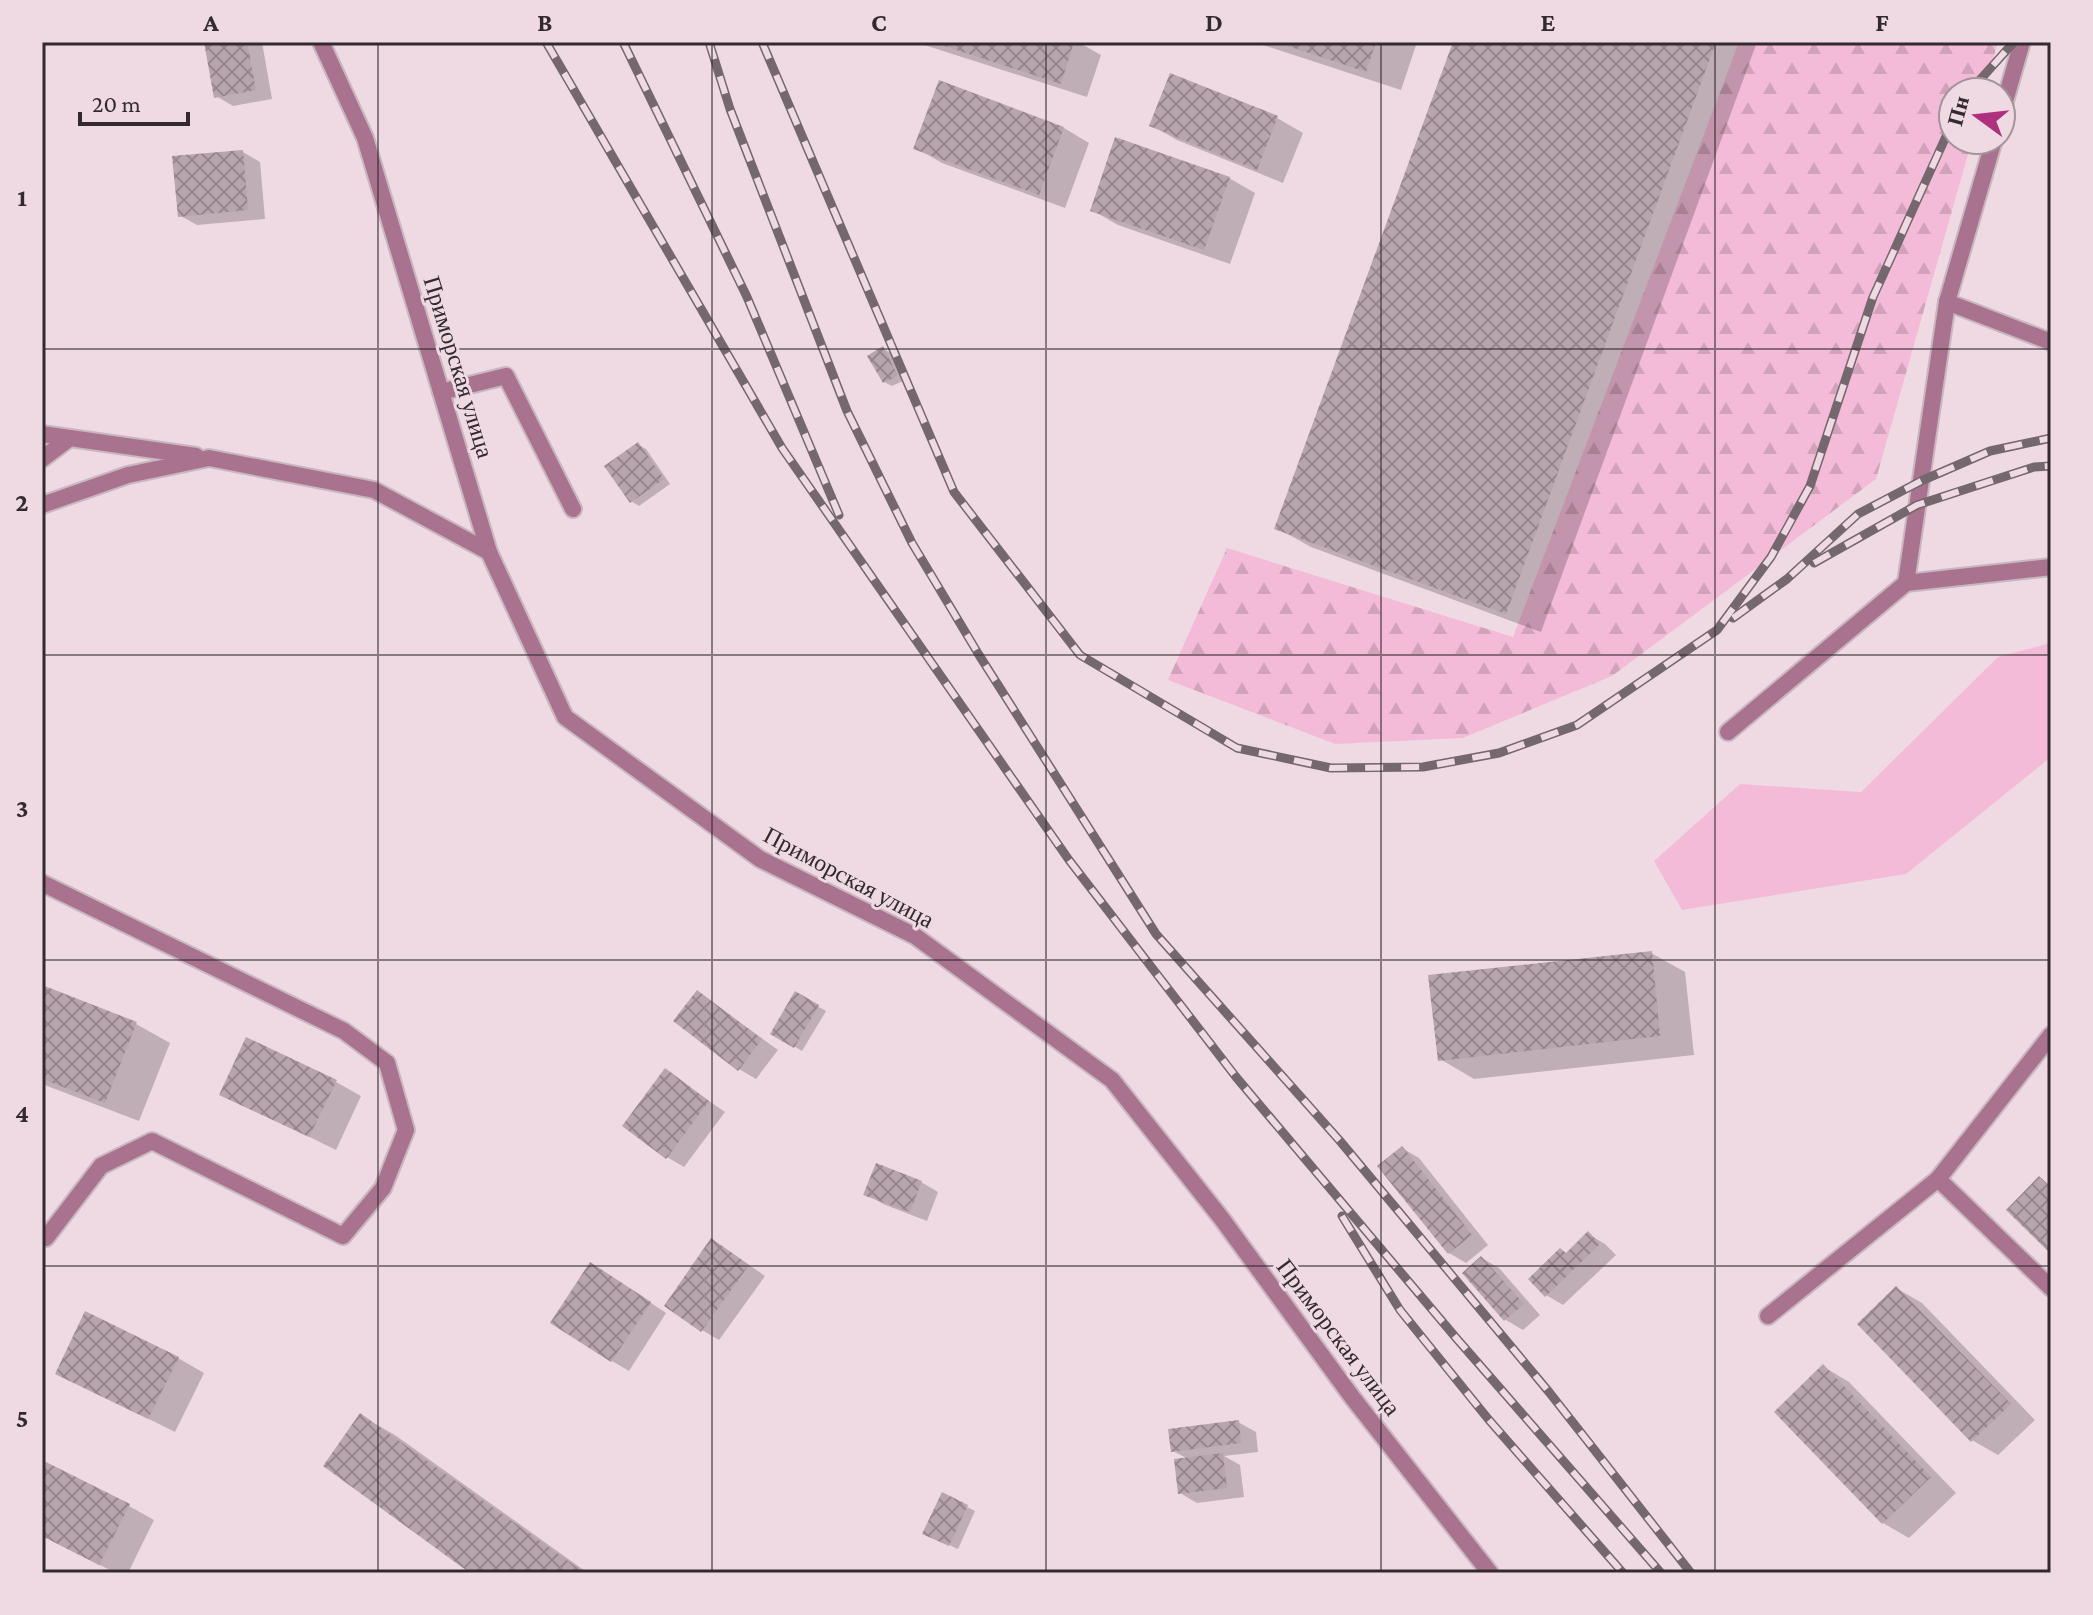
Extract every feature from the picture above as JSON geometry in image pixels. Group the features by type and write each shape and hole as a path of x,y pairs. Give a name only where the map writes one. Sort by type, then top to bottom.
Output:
{"street":[{"name":"Приморская улица","path":"321,42 365,138 489,552 565,717 760,859 915,936 1112,1080 1222,1219 1361,1409 1490,1573"},
{"path":"2012,76 2022,42"},
{"path":"1906,583 1947,302 1989,156"},
{"path":"1947,302 2051,342"},
{"path":"441,392 506,376 573,509"},
{"path":"42,434 209,458 374,490 489,552"},
{"path":"42,459 70,438"},
{"path":"42,505 128,475 209,458"},
{"path":"1728,732 1906,583 2051,567"},
{"path":"42,883 344,1031 387,1063 406,1130 383,1188 343,1236 152,1141 101,1166 43,1240"},
{"path":"1768,1316 1938,1179 2051,1035"},
{"path":"1938,1179 2051,1288"}],"green space":[{"path":"1739,42 1998,42 1988,76 1937,76 1937,156 1967,156 1876,479 1612,676 1463,738 1335,744 1168,680 1227,548 1513,637"},
{"path":"2051,643 2051,757 1906,874 1682,910 1654,861 1740,784 1861,792 1998,657"}],"building":[{"path":"204,42 247,42 256,90 214,98"},
{"path":"932,42 1074,42 1061,84"},
{"path":"1276,42 1376,42 1366,72"},
{"path":"1453,42 1716,42 1506,614 1274,529"},
{"path":"1170,73 1278,116 1257,170 1149,126"},
{"path":"939,80 1064,127 1039,195 913,149"},
{"path":"1115,137 1230,177 1204,250 1090,211"},
{"path":"243,150 248,210 178,217 172,156"},
{"path":"883,346 898,376 883,383 867,356"},
{"path":"638,442 664,479 630,503 604,466"},
{"path":"1652,951 1660,1036 1438,1061 1428,975"},
{"path":"42,985 137,1022 105,1103 42,1079"},
{"path":"697,990 762,1039 738,1071 673,1021"},
{"path":"795,991 819,1005 794,1048 770,1034"},
{"path":"246,1037 337,1080 309,1137 219,1095"},
{"path":"665,1068 709,1101 666,1159 622,1126"},
{"path":"1402,1146 1472,1235 1448,1254 1377,1166"},
{"path":"876,1163 922,1181 910,1212 863,1195"},
{"path":"2039,1176 2051,1187 2051,1254 2006,1210"},
{"path":"1588,1231 1600,1244 1545,1297 1528,1279 1560,1248 1566,1253"},
{"path":"711,1238 749,1265 701,1332 664,1306"},
{"path":"1481,1256 1524,1304 1504,1321 1462,1273"},
{"path":"590,1262 651,1302 611,1362 550,1323"},
{"path":"1896,1286 2011,1404 1971,1442 1857,1324"},
{"path":"85,1311 179,1357 148,1419 55,1374"},
{"path":"1823,1364 1931,1477 1882,1524 1774,1412"},
{"path":"360,1413 585,1573 470,1573 323,1466"},
{"path":"1239,1420 1241,1443 1171,1452 1168,1429"},
{"path":"1223,1453 1227,1488 1178,1494 1174,1459"},
{"path":"44,1461 130,1504 99,1565 42,1536"},
{"path":"942,1492 968,1505 949,1546 922,1534"}],"railway":[{"path":"546,42 782,448 1069,860 1236,1077 1457,1339 1661,1573"},
{"path":"623,42 747,297 839,515"},
{"path":"709,42 730,109 847,411 912,543 979,655 1156,934 1340,1141 1549,1392 1691,1573"},
{"path":"762,42 954,492 1080,655 1237,748 1331,768 1423,767 1499,753 1577,725 1717,630 1771,557 1810,486 1873,297 1937,156"},
{"path":"1983,76 2014,42"},
{"path":"1733,618 1787,579 1858,514 1921,481 1990,451 2051,438"},
{"path":"1814,563 1917,505 2034,467 2051,466"},
{"path":"1342,1216 1400,1310 1489,1420 1623,1573"}]}
